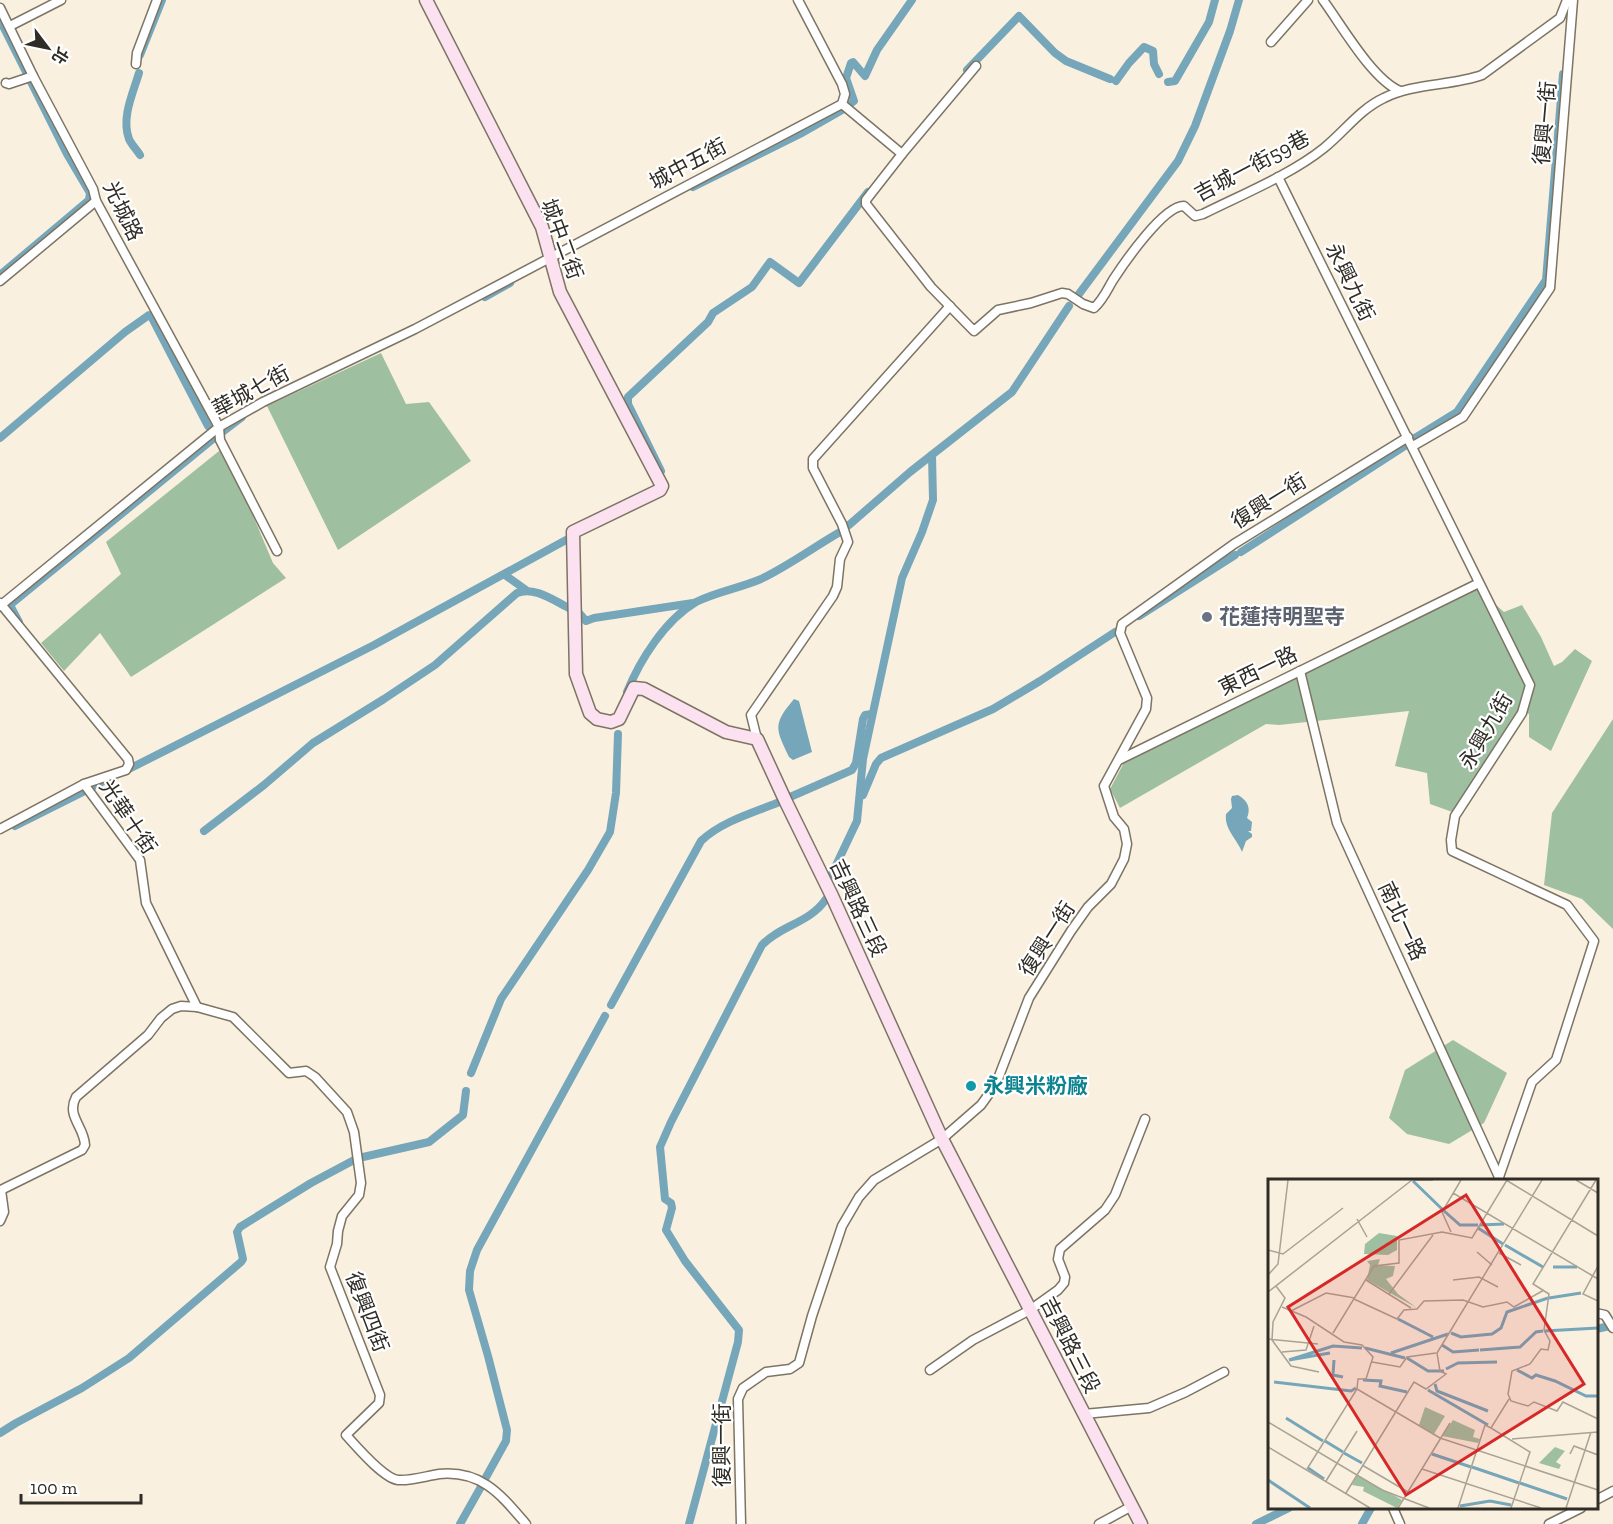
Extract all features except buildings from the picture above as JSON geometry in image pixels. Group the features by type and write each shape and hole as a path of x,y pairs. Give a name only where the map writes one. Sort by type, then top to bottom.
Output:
{"street":[{"path":"10,26 61,0"},
{"path":"136,64 137,53 157,0"},
{"name":"城中二街","path":"426,0 542,227 560,292 662,486 660,490 573,532 576,674 590,713 597,719 610,722 619,719 634,688 644,689 726,732 757,739"},
{"path":"798,0 842,84 845,94 842,104 902,154 976,66"},
{"path":"1271,42 1308,0"},
{"path":"1323,0 1376,73 1391,88 1400,91"},
{"name":"吉城一街59巷","path":"902,154 866,200 866,204 931,287 974,331 998,310 1062,293 1094,308 1101,303 1113,280 1158,221 1179,206 1184,206 1196,216 1203,214 1278,177 1323,149 1374,103 1400,91 1468,80 1482,75 1560,18 1567,0"},
{"name":"復興一街","path":"1413,446 1463,417 1550,288 1574,0"},
{"name":"光城路","path":"0,8 93,189 96,201 219,427 220,440 277,551"},
{"path":"6,83 33,76"},
{"name":"城中五街","path":"551,256 842,104"},
{"name":"永興九街","path":"1278,177 1530,685 1522,713 1455,816 1451,840 1452,851 1567,905 1594,941 1556,1060 1532,1083 1499,1179"},
{"path":"0,281 96,201"},
{"name":"華城七街","path":"0,605 219,427 263,402 415,329 551,256"},
{"path":"757,739 751,715 833,596 837,587 840,559 848,542 842,524 813,468 813,459 950,306"},
{"name":"復興一街","path":"741,1524 737,1425 738,1399 743,1388 766,1372 790,1369 799,1363 842,1226 859,1197 874,1180 942,1139 981,1105 996,1084 1029,998 1071,931 1088,907 1111,884 1124,860 1127,844 1124,829 1114,817 1104,786 1146,709 1147,698 1120,633 1122,624 1234,544 1408,437"},
{"name":"東西一路","path":"1118,760 1479,583"},
{"name":"光華十街","path":"0,605 128,759 129,764 126,770 84,784 140,860 146,903 197,1007"},
{"name":"南北一路","path":"1300,671 1337,823 1499,1179"},
{"name":"吉興路三段","path":"757,739 832,896 942,1139 1141,1524"},
{"path":"0,829 84,784"},
{"name":"復興四街","path":"0,1221 4,1212 1,1190 76,1153 85,1145 85,1137 72,1111 72,1104 76,1097 148,1035 161,1018 172,1009 181,1006 197,1007 232,1017 289,1073 306,1071 315,1077 347,1112 354,1132 361,1183 359,1195 342,1216 338,1231 338,1244 330,1267 380,1395 379,1403 346,1435 386,1475 396,1480 458,1474 486,1482 502,1496 526,1524"},
{"path":"930,1370 973,1340 1030,1310 1059,1290 1065,1277 1058,1258 1060,1249 1105,1210 1115,1195 1145,1119"},
{"path":"1598,1313 1605,1315 1613,1328"},
{"path":"1084,1414 1149,1408 1224,1372"},
{"path":"1598,1499 1613,1491"},
{"path":"1100,1524 1132,1506"},
{"path":"1393,1509 1400,1524"},
{"path":"1549,1524 1579,1509"}],"green space":[{"path":"381,353 406,404 429,402 471,461 338,550 267,406"},
{"path":"224,447 273,563 286,578 131,677 100,633 64,671 41,643 121,574 106,542"},
{"path":"1477,588 1504,612 1522,605 1541,637 1554,666 1562,662 1575,649 1592,661 1551,751 1529,737 1529,714 1525,712 1455,813 1430,804 1427,773 1395,766 1409,711 1279,725 1266,724 1120,808 1110,789 1128,755"},
{"path":"1613,719 1613,929 1582,899 1544,885 1552,813"},
{"path":"1453,1040 1507,1073 1484,1123 1449,1144 1407,1134 1389,1118 1405,1070"}],"water":[{"path":"794,699 799,701 812,752 793,760 789,757 778,727 782,715"},
{"path":"1238,795 1248,805 1247,818 1252,822 1251,831 1248,831 1252,837 1246,841 1242,852 1226,819 1226,814 1232,808 1232,796"}],"waterway":[{"path":"140,55 162,0"},
{"path":"849,105 854,101 846,78 851,63 853,62 865,76 877,50 912,0"},
{"path":"1168,82 1175,81 1209,22 1215,0"},
{"path":"1076,298 1178,161 1195,126 1239,0"},
{"path":"967,70 1019,16 1055,53 1066,61 1110,79"},
{"path":"0,20 26,72"},
{"path":"1116,81 1144,47 1153,51 1154,64 1159,74"},
{"path":"139,73 126,123 129,139 140,155"},
{"path":"1415,438 1457,412 1546,280 1563,74"},
{"path":"0,275 89,200 90,193 67,154 30,80"},
{"path":"693,187 800,134 842,110"},
{"path":"661,471 628,404 628,397 708,322 713,313 752,287 770,262 799,283 868,192"},
{"path":"485,297 510,283"},
{"path":"849,525 910,472 1012,392 1069,306"},
{"path":"0,438 125,332 149,315 208,426"},
{"path":"221,433 242,417"},
{"path":"19,622 10,605 213,439"},
{"path":"1241,552 1408,444"},
{"path":"830,878 857,821 863,759 902,578 933,500 932,455"},
{"path":"627,692 646,654 664,630 685,610 696,602 761,579 840,532"},
{"path":"123,772 374,645 566,540"},
{"path":"1139,616 1235,555"},
{"path":"505,575 526,590"},
{"path":"204,831 264,785 313,743 435,665 517,593 524,591 538,593 571,609"},
{"path":"579,613 586,621 693,603"},
{"path":"863,795 876,764 881,758 993,709 1115,632"},
{"path":"790,797 852,770 856,763 863,719 865,715 872,714"},
{"path":"471,1073 501,999 588,870 610,832 616,793 618,734"},
{"path":"94,786 108,779"},
{"path":"15,826 87,790"},
{"path":"611,1005 701,841 729,822 782,801"},
{"path":"689,1524 738,1342 739,1330 685,1261 666,1230 672,1208 671,1203 665,1199 660,1147 762,945 812,914 826,899"},
{"path":"485,1479 506,1441 507,1430 469,1290 470,1271 477,1250 605,1016"},
{"path":"363,1157 429,1142 463,1115 466,1091"},
{"path":"0,1433 82,1388 129,1358 241,1262 243,1259 237,1232 240,1227 311,1183 356,1159"},
{"path":"1598,1329 1610,1326"},
{"path":"460,1524 482,1485"},
{"path":"1256,1524 1287,1509"},
{"path":"1362,1524 1370,1509"}],"place":[{"name":"花蓮持明聖寺","path":"1207,617"},
{"name":"永興米粉廠","path":"971,1086"}]}
